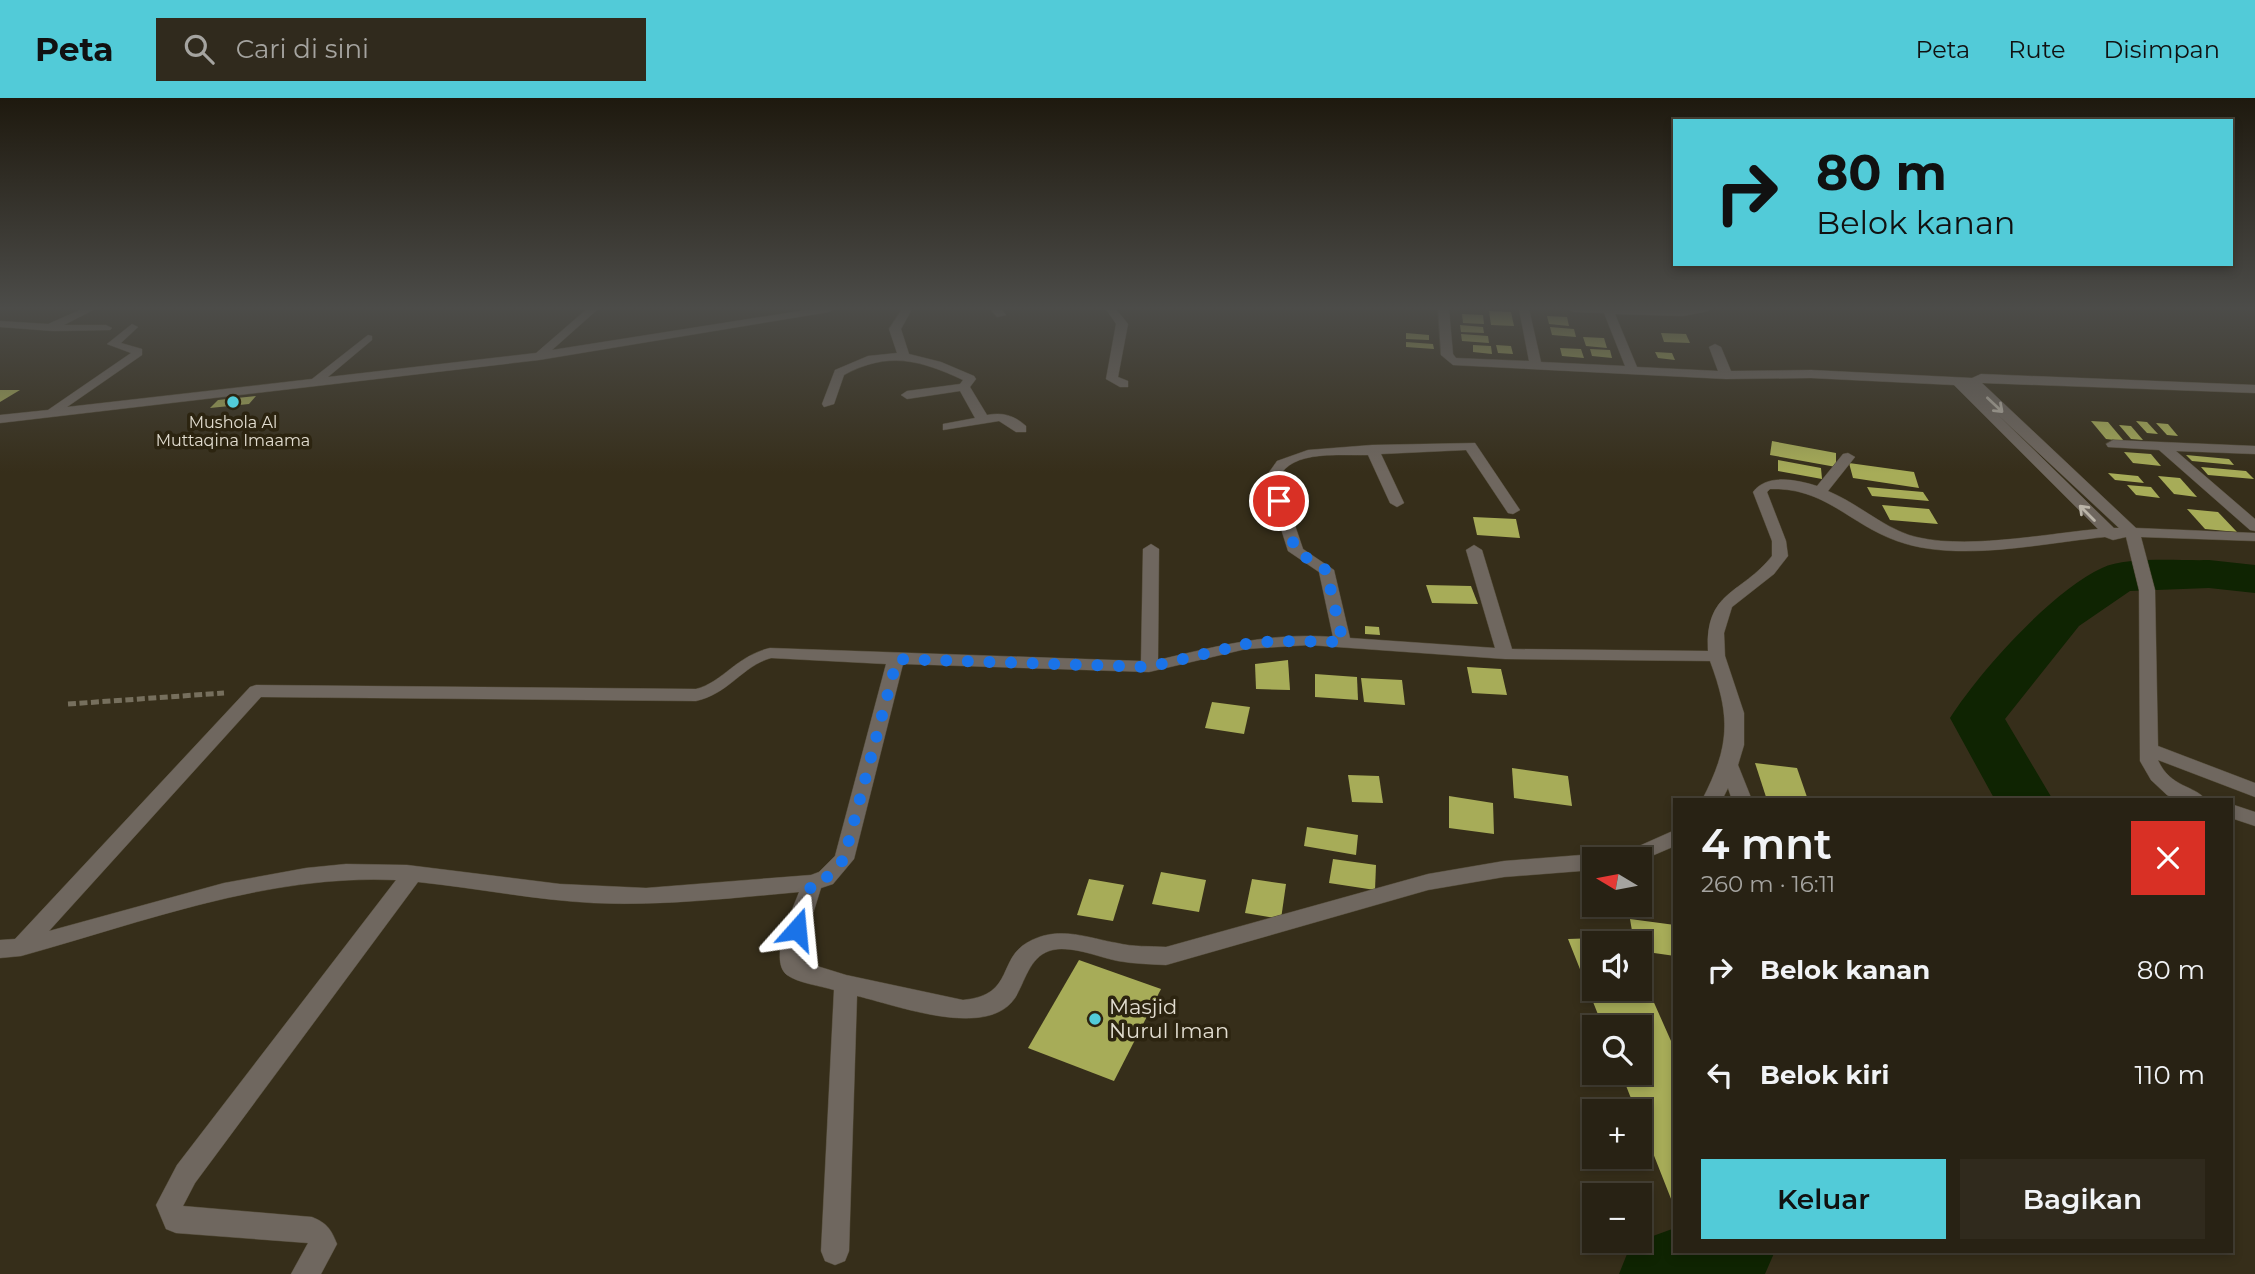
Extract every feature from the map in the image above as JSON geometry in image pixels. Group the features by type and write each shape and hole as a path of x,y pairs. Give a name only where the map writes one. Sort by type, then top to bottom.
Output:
{"street":[{"path":"51,413 122,364"},
{"path":"317,380 337,364"},
{"path":"0,419 466,364"},
{"path":"828,404 839,373 859,364"},
{"path":"907,395 964,387 970,379 929,364"},
{"path":"1115,364 1112,379 1124,384"},
{"path":"1522,364 1726,375 1811,374 1975,382 1981,378 2255,389"},
{"path":"1630,364 1632,370"},
{"path":"1722,364 1726,375"},
{"path":"1957,381 1964,374 1974,373 2255,383"},
{"path":"1957,381 2109,533 2141,561"},
{"path":"1975,382 1980,391 2132,533 2147,590 2149,761 2155,774 2167,786 2192,798"},
{"path":"964,387 983,419"},
{"path":"948,427 1001,417 1015,421 1021,429"},
{"path":"2113,444 2255,450"},
{"path":"1343,642 1326,570 1296,551 1272,478 1275,468 1282,461 1308,454 1470,446 1513,510"},
{"path":"2164,447 2255,527"},
{"path":"1372,449 1397,503"},
{"path":"1821,492 1848,457"},
{"path":"1713,798 1730,768 1738,728 1734,697 1717,656 1714,635 1720,611 1780,556 1779,541 1760,492 1761,488 1785,484 1821,492 1851,506 1894,535 1922,542 1954,544 2109,533 2255,537"},
{"path":"1149,667 1151,549"},
{"path":"1474,550 1505,654"},
{"path":"20,947 256,691 695,695 713,691 745,661 770,653 1149,667 1246,644 1276,641 1343,642 1505,654 1717,656"},
{"path":"0,949 20,947 224,893 288,879 347,872 618,896 812,883 826,878 844,859 897,659"},
{"path":"2149,749 2255,790"},
{"path":"1730,768 1741,798"},
{"path":"2233,812 2255,819"},
{"path":"1652,848 1673,838"},
{"path":"812,883 790,952 791,963 796,970 963,1010 978,1010 992,1006 1004,997 1029,954 1059,940 1128,954 1166,956 1428,882 1504,869 1582,863"},
{"path":"305,1274 323,1244 320,1235 312,1230 176,1220 169,1205 187,1174 411,876"},
{"path":"835,1251 846,984"}],"path":[{"path":"68,704 256,691"}],"building":[{"path":"0,390 20,390 0,402"},
{"name":"Mushola Al Muttaqina Imaama","path":"256,396 249,404 210,408 218,400"},
{"path":"2091,421 2108,422 2124,441 2106,439"},
{"path":"2136,421 2147,422 2158,434 2147,433"},
{"path":"2156,423 2168,424 2178,436 2167,435"},
{"path":"2119,425 2131,426 2143,440 2131,439"},
{"path":"1772,441 1836,453 1836,467 1770,455"},
{"path":"2124,452 2151,454 2161,466 2133,463"},
{"path":"2186,455 2229,459 2234,465 2192,461"},
{"path":"1778,460 1821,468 1822,479 1778,471"},
{"path":"1849,463 1914,472 1919,488 1853,478"},
{"path":"2201,467 2246,471 2254,479 2208,475"},
{"path":"2108,473 2138,476 2144,483 2115,480"},
{"path":"2158,476 2180,478 2197,497 2174,494"},
{"path":"2127,485 2151,487 2160,498 2136,495"},
{"path":"1867,487 1923,492 1929,501 1872,496"},
{"path":"1882,505 1929,509 1938,524 1890,520"},
{"path":"2187,509 2218,512 2237,532 2205,529"},
{"path":"1473,517 1516,519 1520,538 1477,535"},
{"path":"1426,585 1471,586 1478,604 1432,603"},
{"path":"1365,626 1379,627 1380,635 1365,634"},
{"path":"1288,660 1290,690 1256,689 1255,664"},
{"path":"1467,667 1501,669 1507,695 1472,693"},
{"path":"1315,674 1357,677 1358,700 1315,697"},
{"path":"1361,678 1402,680 1405,705 1364,702"},
{"path":"1212,702 1250,707 1244,734 1205,728"},
{"path":"1755,763 1797,768 1807,798 1766,798"},
{"path":"1512,768 1568,776 1572,806 1514,798"},
{"path":"1348,775 1379,776 1383,803 1352,802"},
{"path":"1449,796 1493,803 1494,834 1449,828"},
{"path":"1307,827 1358,835 1356,855 1304,846"},
{"path":"1333,859 1376,865 1375,890 1329,883"},
{"path":"1161,872 1206,880 1199,912 1152,904"},
{"path":"1089,879 1124,885 1113,921 1077,915"},
{"path":"1252,879 1286,884 1281,919 1245,913"},
{"path":"1630,919 1673,925 1673,956 1652,953 1652,931 1632,931"},
{"path":"1568,939 1582,939 1582,974"},
{"name":"Masjid Nurul Iman","path":"1079,960 1161,989 1114,1081 1028,1048"},
{"path":"1652,998 1673,1045 1673,1204 1652,1151 1652,1099 1631,1099 1626,1085 1652,1085 1652,1015 1598,1015 1593,1001 1652,1001"}],"waterway":[{"path":"2023,798 1977,718 2062,616 2119,577 2209,574 2255,579"},
{"path":"1661,1274 1728,1253"}],"place":[{"name":"Mushola Al Muttaqina Imaama","path":"233,402"},
{"name":"Masjid Nurul Iman","path":"1095,1019"}],"route":[{"path":"797,929 812,883 826,878 844,859 897,659 1149,667 1246,644 1309,640 1343,642 1326,570 1296,551 1279,501"}]}
